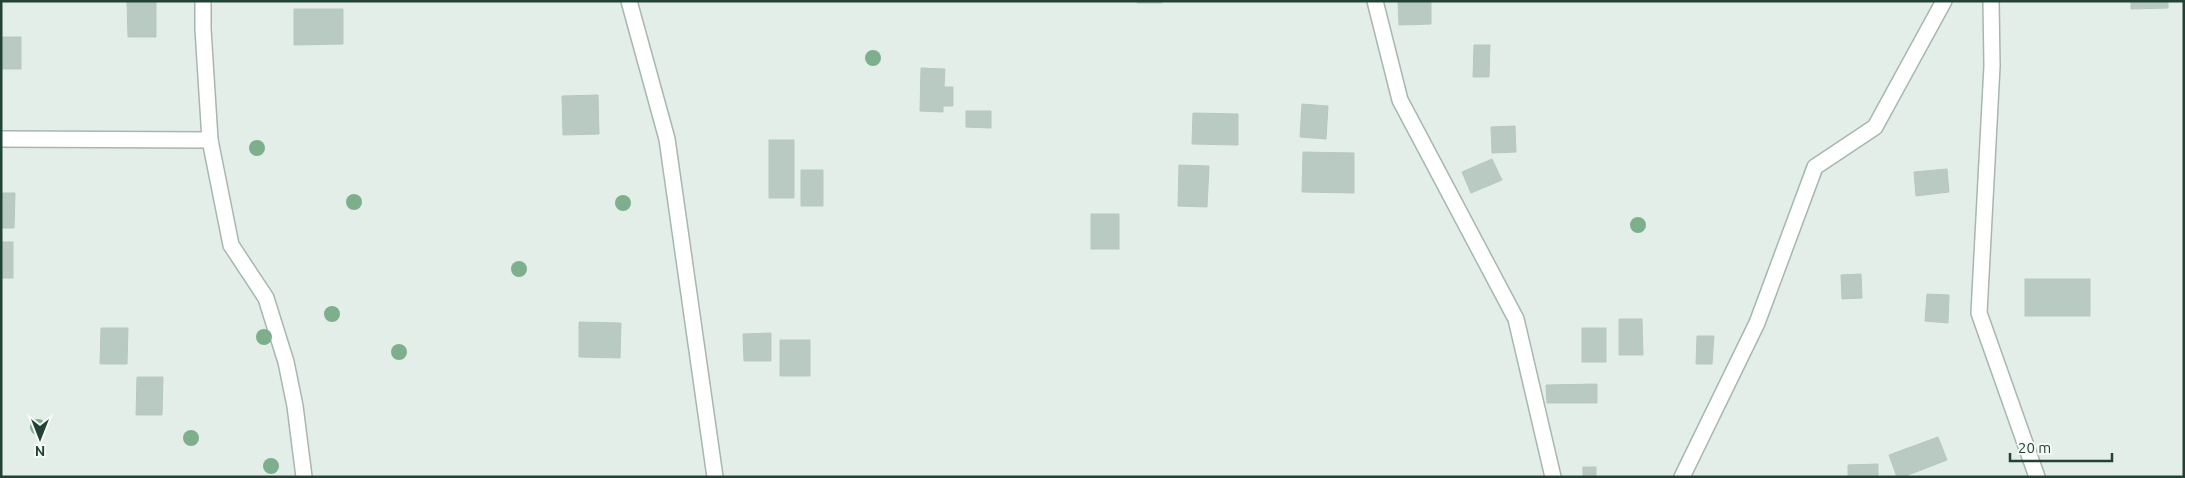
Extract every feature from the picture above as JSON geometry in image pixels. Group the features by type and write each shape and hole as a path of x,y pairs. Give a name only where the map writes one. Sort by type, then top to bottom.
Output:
{"street":[{"path":"203,1 210,140 231,245 266,298 286,362 295,406 304,477"},
{"path":"630,1 667,139 715,477"},
{"path":"1375,1 1400,100 1516,319 1553,477"},
{"path":"1682,477 1756,323 1816,167 1875,127 1944,1"},
{"path":"1991,1 1992,66 1979,313 2037,477"},
{"path":"1,139 210,140"}],"building":[{"path":"127,1 156,1 156,37 128,37"},
{"path":"1138,1 1162,1 1162,3 1137,3"},
{"path":"1398,1 1431,1 1431,24 1399,25"},
{"path":"2131,1 2168,1 2168,8 2131,9"},
{"path":"294,9 343,9 343,44 294,45"},
{"path":"1,37 21,37 21,69 1,69"},
{"path":"1474,45 1490,45 1489,77 1473,77"},
{"path":"921,68 945,69 944,87 953,87 953,106 943,106 943,112 920,111"},
{"path":"598,95 599,134 563,135 562,96"},
{"path":"1302,104 1328,106 1326,139 1300,137"},
{"path":"966,111 991,111 991,128 966,127"},
{"path":"1193,113 1238,114 1238,145 1192,144"},
{"path":"1515,126 1516,152 1492,153 1491,127"},
{"path":"769,140 794,140 794,198 769,198"},
{"path":"1303,152 1354,153 1354,193 1302,192"},
{"path":"1492,159 1502,180 1471,193 1462,172"},
{"path":"1179,165 1209,166 1207,207 1178,206"},
{"path":"1947,169 1949,192 1916,196 1914,172"},
{"path":"801,170 823,170 823,206 801,206"},
{"path":"1,193 15,193 14,228 1,228"},
{"path":"1091,214 1119,214 1119,249 1091,249"},
{"path":"1,242 13,242 13,278 1,278"},
{"path":"1861,274 1862,298 1842,299 1841,275"},
{"path":"2025,279 2090,279 2090,316 2025,316"},
{"path":"1927,294 1949,295 1948,323 1925,321"},
{"path":"1619,319 1642,319 1643,355 1619,355"},
{"path":"579,322 621,323 620,358 579,357"},
{"path":"101,328 128,328 127,364 100,364"},
{"path":"1582,328 1606,328 1606,362 1582,362"},
{"path":"771,333 771,361 744,361 743,334"},
{"path":"1697,336 1714,336 1712,364 1696,364"},
{"path":"780,340 810,340 810,376 780,376"},
{"path":"137,377 163,377 162,415 136,415"},
{"path":"1597,384 1597,403 1547,403 1546,385"},
{"path":"1938,437 1947,460 1903,477 1897,477 1889,455"},
{"path":"1878,464 1878,477 1848,477 1848,465"},
{"path":"1583,467 1596,467 1596,477 1583,477"}]}
